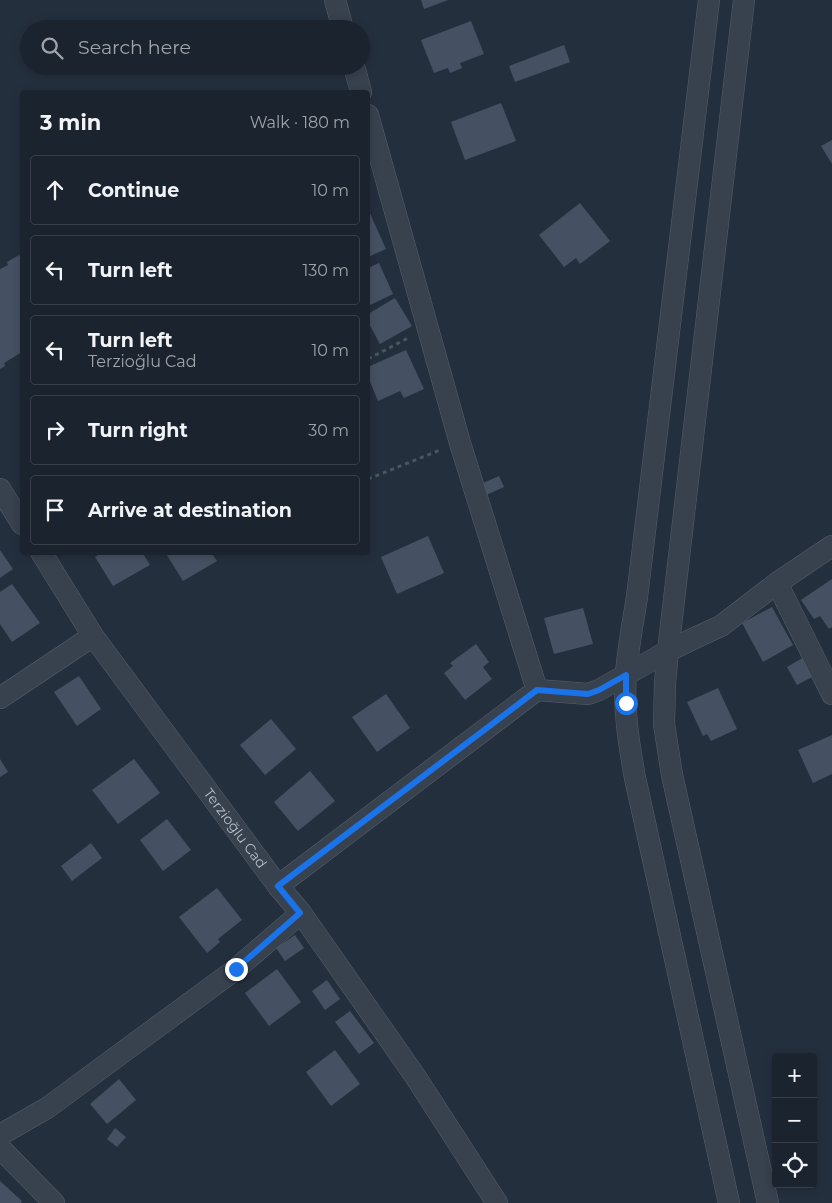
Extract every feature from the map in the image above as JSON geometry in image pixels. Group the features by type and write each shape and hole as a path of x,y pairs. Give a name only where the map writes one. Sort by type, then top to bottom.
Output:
{"street":[{"path":"335,0 341,20"},
{"path":"709,0 626,675 627,729 635,778 729,1203"},
{"path":"744,0 668,651 664,724 672,775 768,1203"},
{"path":"356,75 360,90"},
{"path":"370,122 460,443 537,690"},
{"path":"0,489 20,521"},
{"path":"278,886 537,690 588,694 599,690 668,651 721,626 777,583 832,546"},
{"name":"Terzioğlu Cad","path":"43,555 93,636 300,913 415,1076 497,1203"},
{"path":"777,583 832,694"},
{"path":"0,698 93,636"},
{"path":"0,1135 47,1108 236,969 300,913"},
{"path":"0,1148 54,1203"}],"path":[{"path":"370,358 428,327"},
{"path":"370,478 460,443"}],"building":[{"path":"421,0 448,0 424,9"},
{"path":"471,21 484,54 460,63 462,68 450,73 448,68 434,73 421,40"},
{"path":"564,45 570,62 515,82 509,66"},
{"path":"501,103 516,141 465,160 451,122"},
{"path":"832,140 832,164 821,146"},
{"path":"580,203 610,241 580,264 576,258 564,267 539,235"},
{"path":"370,213 386,249 370,256"},
{"path":"19,255 20,257 20,353 4,363 5,366 0,369 0,269 8,265 7,262"},
{"path":"379,263 393,294 370,305 370,267"},
{"path":"395,298 412,326 380,344 370,326 370,313"},
{"path":"406,350 424,389 404,398 400,391 378,401 370,382 370,366"},
{"path":"499,476 504,487 486,495 481,484"},
{"path":"428,536 444,573 397,594 381,557"},
{"path":"0,550 13,569 0,578"},
{"path":"98,555 144,555 150,565 113,586 95,557"},
{"path":"167,555 213,555 217,561 183,581"},
{"path":"832,579 832,627 829,629 820,616 814,619 801,600"},
{"path":"12,584 40,623 12,642 0,624 0,592"},
{"path":"772,607 793,645 763,662 742,623"},
{"path":"583,608 593,644 554,654 544,618"},
{"path":"476,644 489,662 483,667 492,679 465,700 444,673 453,666 450,663"},
{"path":"804,657 814,676 797,685 787,667"},
{"path":"79,676 101,709 77,726 54,692"},
{"path":"718,688 737,729 711,741 707,734 703,736 687,702"},
{"path":"386,694 410,728 377,752 352,717"},
{"path":"271,719 296,749 265,775 240,745"},
{"path":"832,735 832,774 813,783 798,750"},
{"path":"0,759 8,772 0,777"},
{"path":"134,759 160,793 118,824 92,790"},
{"path":"310,771 335,801 298,831 274,802"},
{"path":"167,819 191,850 163,871 140,840"},
{"path":"91,843 102,858 72,881 61,866"},
{"path":"217,888 242,920 218,939 220,942 207,953 179,917"},
{"path":"295,935 304,948 285,961 276,948"},
{"path":"277,969 301,1002 269,1026 245,993"},
{"path":"327,980 340,999 325,1010 312,991"},
{"path":"350,1011 374,1043 359,1054 335,1022"},
{"path":"335,1050 360,1084 331,1106 306,1072"},
{"path":"119,1079 136,1100 107,1124 90,1104"},
{"path":"115,1128 126,1137 117,1147 107,1139"},
{"path":"0,1181 22,1201 21,1203 0,1203"}],"route":[{"path":"236,969 300,913 278,886 537,690 588,694 626,675 626,703"}]}
